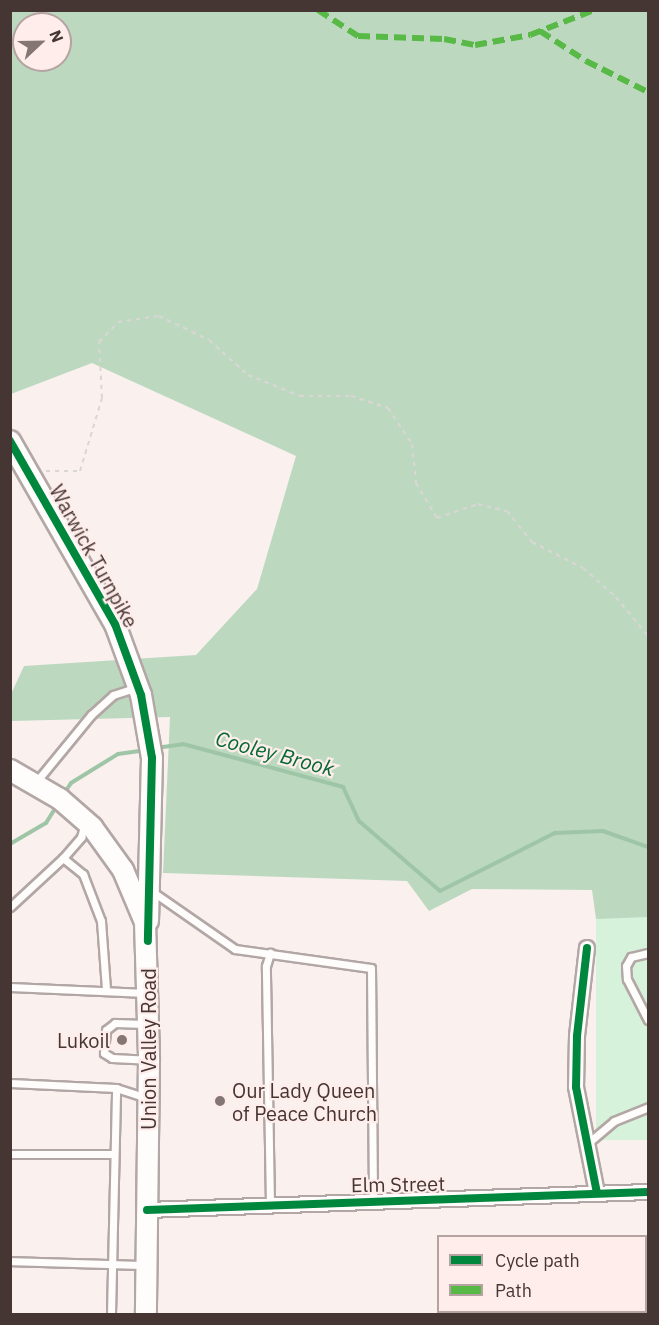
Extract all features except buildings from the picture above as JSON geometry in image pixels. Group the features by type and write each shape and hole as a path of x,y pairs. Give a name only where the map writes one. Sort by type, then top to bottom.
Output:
{"main road":[{"name":"Warwick Turnpike","path":"10,441 115,624 139,687 151,749 148,941"},
{"name":"Union Valley Road","path":"10,770 35,784 86,820 123,870 140,908 148,941 146,1314"}],"street":[{"path":"587,948 575,1068 578,1103 597,1193"},
{"name":"Elm Street","path":"147,1210 648,1192"}],"lane":[{"path":"35,784 91,715 114,695 139,687"},
{"path":"10,907 63,858 81,837 86,820"},
{"path":"63,858 83,874 101,921 106,989"},
{"path":"149,890 235,949 371,968 373,1201"},
{"path":"270,953 266,966 270,1204"},
{"path":"648,953 631,957 626,966 627,979 648,1020"},
{"path":"10,987 106,989 148,993"},
{"path":"149,1024 115,1023 106,1030 104,1053 112,1058 149,1060"},
{"path":"10,1083 116,1088 148,1099"},
{"path":"111,1314 112,1154 116,1088"},
{"path":"588,1143 614,1121 648,1107"},
{"path":"10,1154 112,1154"},
{"path":"10,1261 147,1266"}],"path":[{"path":"26,468 56,473 80,471 102,398 99,342 118,322 159,316 209,340 248,375 290,392 300,396 351,396 388,408 412,444 416,483 436,518 478,504 507,511 532,542 583,567 616,597 648,636"}],"green space":[{"path":"11,11 648,11 648,917 596,919 592,890 472,889 429,911 407,881 163,873 170,717 11,721 11,694 24,666 196,655 257,589 296,456 92,363 11,394"},
{"path":"596,917 648,917 648,1140 596,1140"}],"waterway":[{"name":"Cooley Brook","path":"156,748 183,744 343,787 359,821 440,891 555,833 603,831 648,847"},
{"name":"Cooley Brook","path":"63,795 71,783 118,754 145,750"},
{"name":"Cooley Brook","path":"10,844 46,823 58,804"}],"marked path":[{"path":"318,10 358,36 444,39 475,45 530,35 594,10"},
{"path":"540,31 586,61 648,92"}],"cycle path":[{"path":"10,441 115,624 141,695 152,758 148,941"},
{"path":"587,948 577,1036 576,1087 597,1193"},
{"path":"147,1210 648,1192"}],"place":[{"name":"Lukoil","path":"122,1040"},
{"name":"Our Lady Queen of Peace Church","path":"220,1101"}]}
